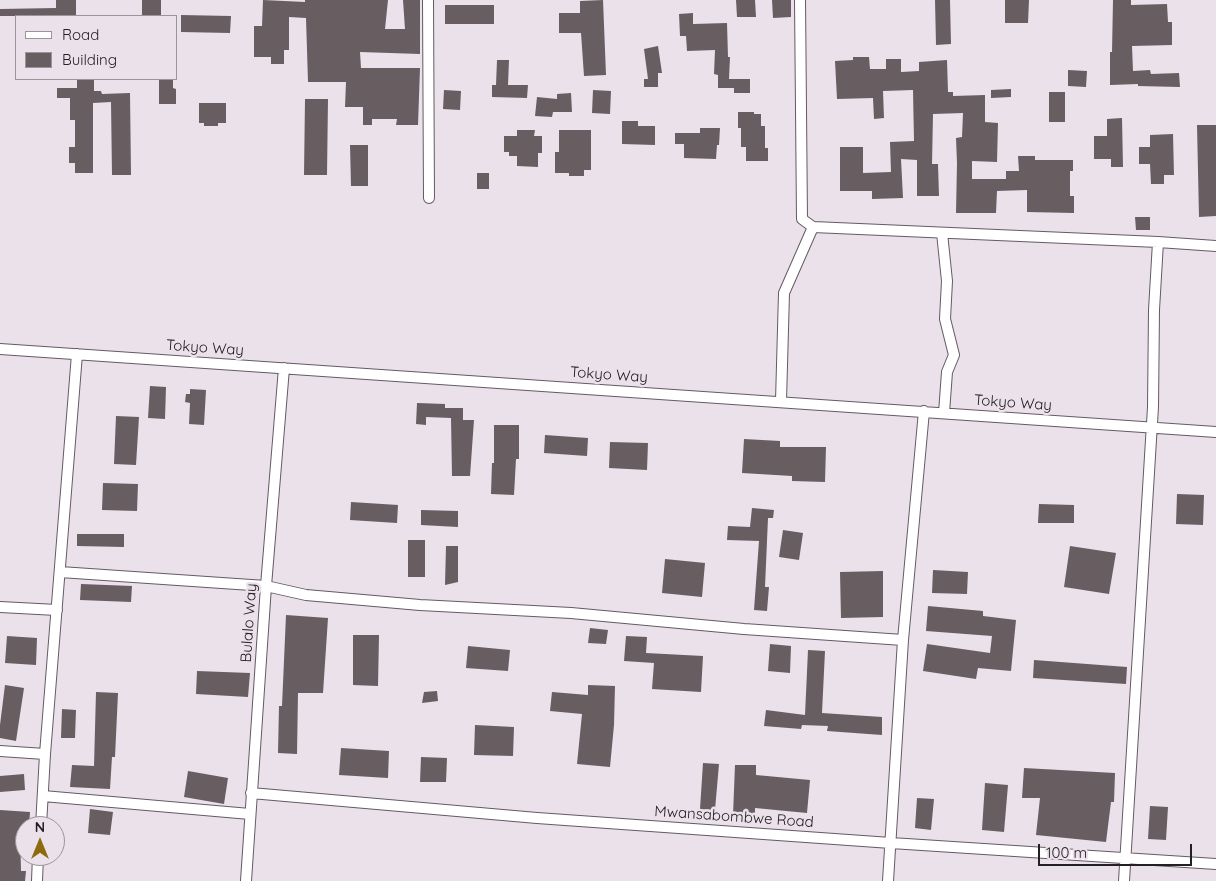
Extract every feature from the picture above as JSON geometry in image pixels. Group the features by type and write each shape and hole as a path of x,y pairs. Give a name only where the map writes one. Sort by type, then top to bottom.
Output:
{"street":[{"path":"428,0 429,198"},
{"path":"800,0 802,219 813,228 1216,246"},
{"path":"780,402 784,294 813,228"},
{"path":"942,233 947,281 945,319 954,355 947,372 944,413"},
{"path":"1124,881 1152,428 1154,310 1158,242"},
{"name":"Tokyo Way","path":"0,349 1216,432"},
{"path":"42,816 77,354"},
{"name":"Bulalo Way","path":"246,881 266,586 284,368"},
{"path":"888,881 903,640 924,412"},
{"path":"60,572 266,586 306,595 420,605 571,613 903,640"},
{"path":"0,608 57,610"},
{"path":"0,751 45,754"},
{"name":"Mwansabombwe Road","path":"251,793 537,818 1216,864"},
{"path":"43,796 250,814"},
{"path":"37,881 38,866"}],"building":[{"path":"56,0 76,0 76,15 0,16 0,9 56,8"},
{"path":"142,0 161,0 161,15 142,15"},
{"path":"263,0 305,2 305,0 388,0 385,29 405,29 403,0 420,0 420,54 360,52 361,68 420,68 418,125 396,125 397,119 372,119 372,125 363,125 363,107 345,107 346,82 308,82 306,18 289,17 289,50 284,50 284,64 271,64 271,57 254,57 254,26 262,26"},
{"path":"603,0 606,75 584,76 581,33 559,33 559,13 580,13 580,1"},
{"path":"736,0 755,0 756,17 737,17"},
{"path":"772,0 791,0 791,17 773,18"},
{"path":"935,0 950,0 951,44 936,45"},
{"path":"1005,0 1029,0 1028,23 1005,23"},
{"path":"1113,0 1131,0 1131,5 1167,4 1168,22 1172,22 1172,45 1132,46 1133,71 1150,70 1151,74 1179,73 1180,87 1138,86 1138,84 1110,85"},
{"path":"445,5 494,5 494,24 445,24"},
{"path":"693,13 693,24 727,23 728,57 730,57 729,79 750,79 750,93 734,93 734,88 718,88 718,75 714,74 715,50 687,51 686,36 680,36 679,14"},
{"path":"181,15 231,16 230,33 181,32"},
{"path":"658,46 662,73 658,73 658,87 644,87 644,79 648,79 644,49"},
{"path":"853,57 869,57 870,69 886,69 886,59 901,59 901,72 919,71 919,62 947,60 948,92 953,92 953,96 985,95 985,122 998,123 997,162 972,161 972,179 1006,179 1006,171 1019,171 1018,156 1035,156 1035,160 1073,160 1073,171 1070,171 1070,196 1074,196 1074,213 1027,212 1027,190 997,191 996,213 956,213 956,138 962,137 963,113 933,114 932,164 938,164 939,196 917,196 917,160 901,159 903,198 872,199 872,191 840,191 840,147 863,147 863,173 891,172 890,142 914,141 913,90 883,91 884,118 874,119 873,98 837,99 835,61 853,60"},
{"path":"497,60 509,60 508,85 528,85 527,98 492,97 492,85 496,85"},
{"path":"1068,70 1087,71 1086,87 1068,86"},
{"path":"77,80 94,80 94,91 101,91 102,94 130,93 131,175 112,175 111,102 93,103 93,173 75,173 75,163 69,163 69,147 75,147 75,120 70,120 70,98 57,98 57,88 77,88"},
{"path":"159,80 173,80 173,88 176,89 176,104 159,104"},
{"path":"1011,89 1011,97 991,98 991,90"},
{"path":"444,90 461,91 460,110 443,109"},
{"path":"593,90 611,91 610,114 592,113"},
{"path":"1049,92 1065,92 1065,122 1049,122"},
{"path":"571,93 572,112 553,112 552,117 535,116 537,97 557,99 557,94"},
{"path":"305,99 328,99 327,175 304,175"},
{"path":"199,103 226,103 226,123 218,123 218,126 204,126 204,123 199,123"},
{"path":"738,112 761,114 761,126 765,126 765,148 768,148 768,161 746,161 746,147 741,147 741,128 738,128"},
{"path":"1122,118 1123,167 1111,167 1111,159 1094,159 1094,136 1107,136 1107,119"},
{"path":"622,121 638,121 638,126 655,126 655,145 622,144"},
{"path":"1197,125 1216,125 1216,216 1199,217"},
{"path":"700,128 720,128 716,159 684,158 684,144 675,144 675,133 700,133"},
{"path":"517,130 535,130 534,136 542,136 542,153 538,153 538,167 517,166 517,156 509,156 509,152 504,152 504,136 517,136"},
{"path":"559,130 591,130 591,170 584,170 584,176 569,176 569,173 555,173 555,152 559,152"},
{"path":"1173,134 1174,175 1164,175 1164,184 1151,184 1150,164 1139,164 1139,147 1150,147 1150,135"},
{"path":"350,145 368,145 368,186 351,186"},
{"path":"477,173 489,173 489,189 477,189"},
{"path":"1135,217 1150,217 1150,230 1136,230"},
{"path":"150,386 166,387 165,419 148,418"},
{"path":"190,389 206,390 204,425 189,424 190,403 185,402 186,394 190,394"},
{"path":"417,403 445,404 445,408 463,408 463,420 474,420 470,476 452,476 451,418 426,417 426,425 416,424"},
{"path":"116,416 139,417 136,465 114,464"},
{"path":"494,425 519,425 519,459 516,459 514,495 491,494 492,463 494,463"},
{"path":"545,435 588,438 587,456 544,453"},
{"path":"744,439 780,441 780,447 826,447 825,482 792,481 792,476 742,473"},
{"path":"610,442 648,443 647,470 609,468"},
{"path":"103,483 138,484 137,511 102,510"},
{"path":"1177,494 1204,495 1203,525 1176,524"},
{"path":"351,502 398,505 397,523 350,520"},
{"path":"1039,504 1074,505 1074,523 1038,523"},
{"path":"752,508 774,510 773,518 768,518 765,587 769,587 767,611 754,610 759,541 727,540 728,526 750,527"},
{"path":"421,510 458,511 458,527 421,525"},
{"path":"783,530 803,533 799,560 779,557"},
{"path":"77,534 124,534 124,547 77,546"},
{"path":"408,540 425,540 425,577 408,577"},
{"path":"446,546 458,546 458,582 445,585"},
{"path":"1070,546 1116,553 1109,594 1064,587"},
{"path":"665,559 705,563 702,597 662,593"},
{"path":"933,570 968,572 967,594 932,593"},
{"path":"883,571 883,617 841,618 840,572"},
{"path":"81,584 132,586 131,602 80,600"},
{"path":"928,606 983,611 983,616 1016,620 1011,671 978,668 976,679 923,671 927,644 990,653 992,636 926,631"},
{"path":"286,615 328,618 323,693 298,693 297,754 278,753 279,706 282,706"},
{"path":"590,628 608,630 606,644 588,643"},
{"path":"353,635 379,635 378,686 353,685"},
{"path":"7,636 37,638 36,665 5,663"},
{"path":"626,636 647,637 646,653 703,656 701,692 652,689 654,663 624,661"},
{"path":"770,644 791,646 790,673 768,671"},
{"path":"468,646 510,650 508,671 466,668"},
{"path":"808,650 825,651 822,713 882,717 882,735 827,731 828,726 802,725 801,729 764,726 766,710 805,715"},
{"path":"1034,660 1127,667 1126,684 1033,678"},
{"path":"197,671 250,673 248,697 196,694"},
{"path":"5,685 24,688 16,741 0,738"},
{"path":"588,685 615,686 610,767 577,764 582,714 550,711 552,692 588,695"},
{"path":"437,691 438,701 422,703 424,692"},
{"path":"96,692 118,693 115,757 112,757 110,789 70,787 72,765 94,766"},
{"path":"62,709 76,710 75,738 61,738"},
{"path":"475,725 514,727 513,756 474,755"},
{"path":"341,748 389,751 388,778 339,775"},
{"path":"421,757 447,758 446,782 420,782"},
{"path":"703,763 719,764 715,810 700,809"},
{"path":"735,765 756,765 756,775 810,780 807,813 755,808 755,816 733,815"},
{"path":"1024,768 1115,773 1114,802 1111,802 1106,842 1036,835 1040,798 1022,798"},
{"path":"188,771 228,778 224,804 184,797"},
{"path":"24,774 25,790 0,792 0,776"},
{"path":"985,783 1008,785 1004,832 982,830"},
{"path":"917,798 934,799 931,830 915,828"},
{"path":"1150,806 1168,807 1166,840 1148,839"},
{"path":"90,809 113,812 110,835 88,833"},
{"path":"0,810 30,812 30,816 15,816 15,866 21,866 21,871 26,871 25,881 0,881"}]}
